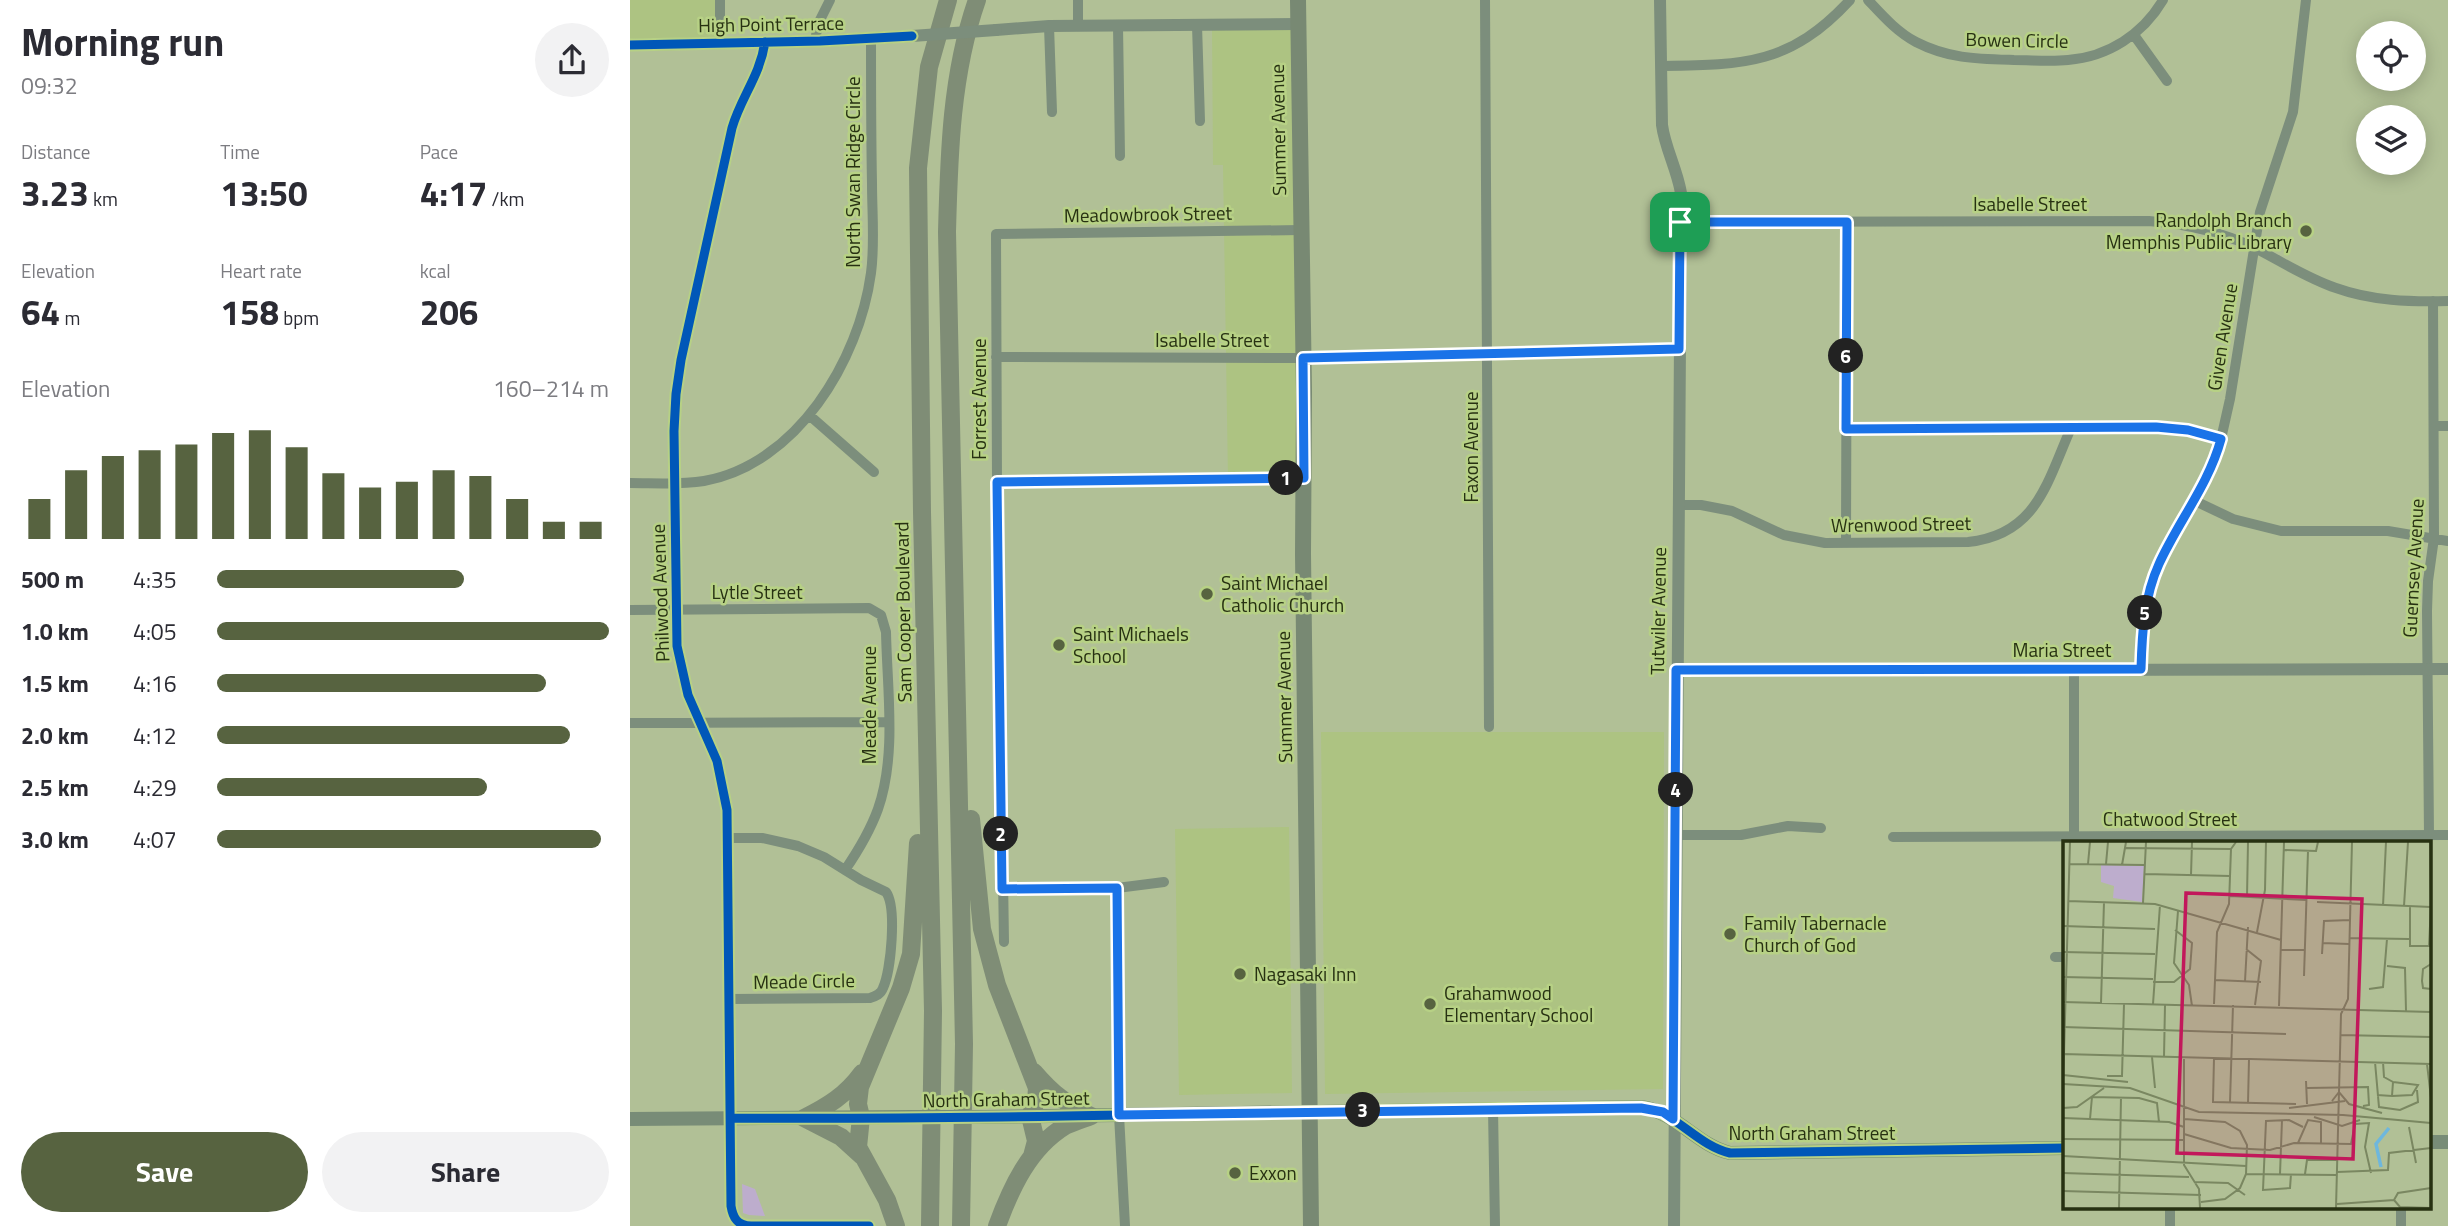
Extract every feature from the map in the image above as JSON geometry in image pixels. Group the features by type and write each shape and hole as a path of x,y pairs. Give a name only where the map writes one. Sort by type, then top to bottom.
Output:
{"highway":[{"name":"Sam Cooper Boulevard","path":"930,1226 933,1025 918,167 929,67 948,0"},
{"path":"961,1226 964,1044 947,232 949,150 959,71 977,0"},
{"path":"954,528 974,865 982,929 997,985 1037,1088 1036,1102 1030,1116 1036,1141 1032,1156"},
{"path":"896,1226 887,1200 858,1147 861,1117 858,1104 860,1087 868,1064 901,988 911,954 917,887 919,803 928,760"},
{"path":"804,1118 830,1105 850,1089 868,1064"},
{"path":"1029,1066 1046,1087 1067,1105 1091,1116"},
{"path":"997,1226 1014,1183 1032,1156 1066,1126 1091,1116"},
{"path":"804,1118 850,1143 866,1161"}],"main road":[{"name":"Summer Avenue","path":"1298,0 1311,1226"},
{"name":"North Graham Street","path":"630,1119 1204,1115 1310,1111 1641,1108 1663,1112 1719,1151 1743,1154 2063,1148"},
{"path":"2430,1142 2448,1142"}],"street":[{"path":"720,0 720,43"},
{"path":"815,41 818,24 830,0"},
{"path":"1078,0 1078,26"},
{"name":"Faxon Avenue","path":"1485,0 1489,727"},
{"name":"Tutwiler Avenue","path":"1660,0 1664,135 1681,193 1674,1226"},
{"path":"1661,66 1723,65 1764,59 1802,41 1830,22 1850,0"},
{"name":"Bowen Circle","path":"1868,0 1891,25 1916,42 1964,59 2069,60 2101,53 2133,35 2154,16 2163,0"},
{"name":"Given Avenue","path":"2141,669 2143,629 2153,579 2215,459 2221,439 2260,212 2293,112 2306,0"},
{"name":"High Point Terrace","path":"630,45 870,39 1049,26 1298,24"},
{"path":"1197,25 1200,121"},
{"path":"1049,26 1052,112"},
{"path":"1118,26 1120,156"},
{"path":"2133,35 2167,81"},
{"name":"North Swan Ridge Circle","path":"630,483 674,484 710,480 753,463 785,440 809,415 849,348 863,309 871,275 873,246 870,39"},
{"name":"Philwood Avenue","path":"765,42 758,72 740,104 732,128 681,360 674,410 677,646 681,673 717,761 723,787 727,838 734,1217 740,1224 751,1226 869,1226"},
{"name":"Isabelle Street","path":"1680,222 2149,221 2183,224 2202,228 2254,248 2294,271 2338,289 2379,299 2448,301"},
{"path":"1846,542 1847,222"},
{"name":"Meadowbrook Street","path":"996,234 1300,230"},
{"name":"Forrest Avenue","path":"996,234 1004,942"},
{"name":"Guernsey Avenue","path":"2429,835 2427,591 2434,538 2433,301"},
{"name":"Isabelle Street","path":"996,357 1303,358 1679,349"},
{"path":"809,415 874,472"},
{"path":"2434,426 2448,426"},
{"name":"Wrenwood Street","path":"1678,505 1701,505 1732,511 1766,528 1804,540 1968,542 2001,535 2022,521 2032,510 2071,428"},
{"path":"1846,429 2175,428 2221,439"},
{"path":"997,482 1304,478"},
{"path":"2193,500 2233,519 2281,531 2388,531 2448,541"},
{"name":"Lytle Street","path":"630,610 869,608 881,615"},
{"name":"Meade Avenue","path":"845,870 864,840 881,800 887,773 886,632 881,615"},
{"name":"Maria Street","path":"1676,670 2448,668"},
{"path":"2074,669 2074,837"},
{"path":"630,723 888,722"},
{"path":"1676,835 1741,835 1788,825 1821,828"},
{"name":"Chatwood Street","path":"1893,837 2448,835"},
{"path":"727,838 762,838 787,843 815,852 845,870"},
{"name":"Meade Circle","path":"730,999 870,998 878,995 883,988 890,957 890,895 845,870"},
{"path":"1002,889 1117,888 1164,882"},
{"path":"1117,888 1119,1115 1125,1226"},
{"path":"1493,1109 1495,1226"},
{"path":"2170,1208 2170,1226"},
{"path":"2401,1208 2401,1226"}],"shaded area":[{"path":"630,0 720,0 720,43 630,45"},
{"path":"1298,24 1304,478 1228,479 1223,165 1213,165 1212,26"},
{"path":"1321,732 1664,732 1663,1089 1325,1094"},
{"path":"1289,827 1292,1093 1179,1095 1175,829"},
{"path":"742,1184 755,1189 765,1216 743,1213"}],"cycle path":[{"path":"630,45 912,36"},
{"path":"765,42 755,76 732,128 681,360 676,394 674,431 677,646 688,695 717,761 727,810 733,1214 736,1220 751,1226 869,1226"},
{"path":"732,1118 1641,1107 1665,1115 1707,1143 1730,1153 2063,1148"}],"place":[{"name":"Randolph Branch Memphis Public Library","path":"2306,231"},
{"name":"Saint Michael Catholic Church","path":"1207,594"},
{"name":"Saint Michaels School","path":"1059,645"},
{"name":"Family Tabernacle Church of God","path":"1730,934"},
{"name":"Nagasaki Inn","path":"1240,974"},
{"name":"Grahamwood Elementary School","path":"1430,1004"},
{"name":"Exxon","path":"1235,1173"}],"route":[{"path":"1680,222 1847,222 1846,429 2156,427 2188,430 2221,439 2215,459 2153,579 2145,612 2141,669 1676,670 1673,1119 1663,1112 1641,1108 1119,1115 1117,888 1002,889 997,482 1304,478 1303,358 1679,349 1680,222"}]}
